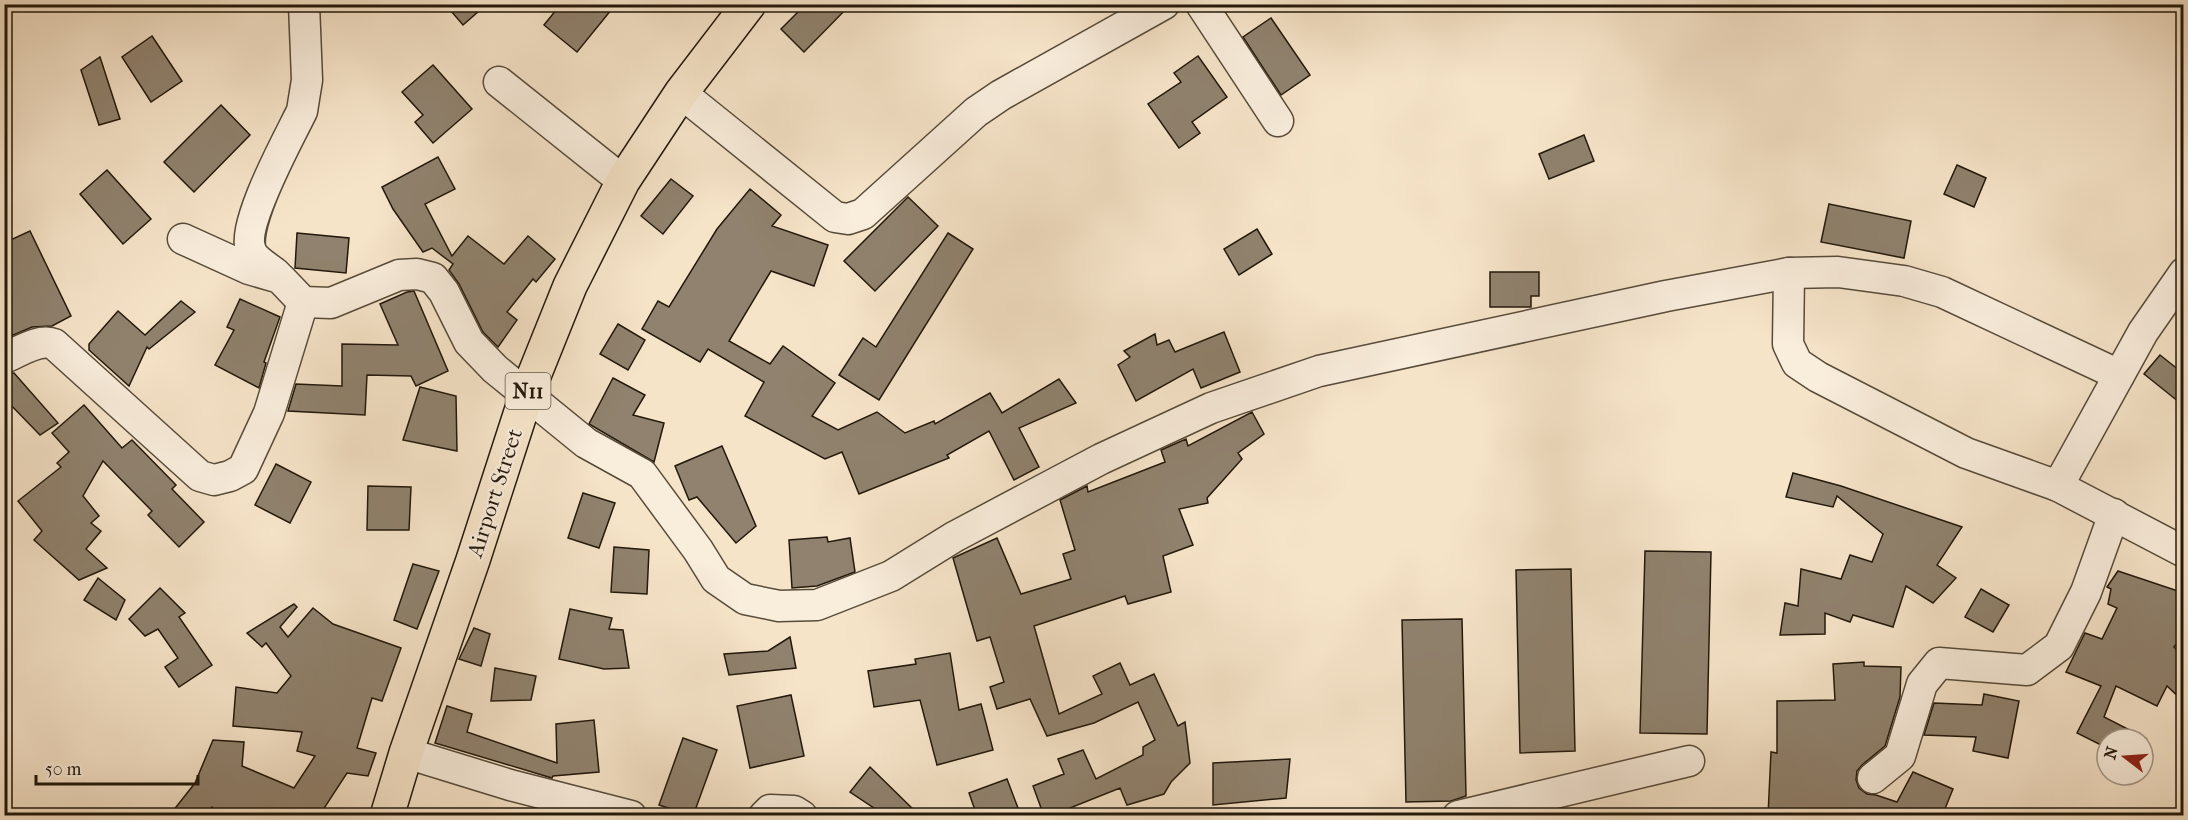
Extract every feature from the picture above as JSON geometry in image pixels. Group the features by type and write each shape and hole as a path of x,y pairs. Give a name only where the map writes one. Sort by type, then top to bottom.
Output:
{"highway":[{"name":"Airport Street","path":"387,816 527,393 570,286 623,181 681,93 749,4"}],"street":[{"path":"303,4 306,96 302,111 256,207 249,230 248,243 252,253 303,302 331,303 399,275 417,274 433,278 444,292 469,342 495,369 586,443 642,474 698,550 716,579 745,599 778,606 817,605 891,576 954,537 1101,459 1211,408 1319,371 1666,296 1789,273 1838,272 1904,281 1942,292 2119,375"},
{"path":"681,93 835,217 848,219 863,214 976,112 1001,95 1164,4"},
{"path":"1201,4 1278,120"},
{"path":"499,82 623,181"},
{"path":"183,239 249,269 280,278"},
{"path":"1789,273 1788,344 1797,363 1839,388 1966,453 2058,486 2184,552"},
{"path":"2058,486 2143,332 2184,273"},
{"path":"4,358 40,342 54,344 200,476 214,480 243,470 268,413 303,302"},
{"path":"1873,778 1900,756 1922,684 1939,663 2027,670 2059,646 2086,592 2114,514"},
{"path":"406,753 510,785 631,816"},
{"path":"1458,816 1689,761"},
{"path":"764,816 770,810 794,811 802,816"}],"building":[{"path":"445,4 487,4 463,25"},
{"path":"561,4 616,4 577,52 544,25"},
{"path":"806,4 851,4 804,52 781,29"},
{"path":"1271,18 1310,75 1281,95 1243,37"},
{"path":"152,36 182,81 151,102 122,57"},
{"path":"1198,56 1227,97 1192,122 1200,133 1179,148 1148,104 1181,82 1174,73"},
{"path":"100,57 120,119 99,125 81,70"},
{"path":"433,65 472,109 433,143 415,122 423,115 402,92"},
{"path":"221,105 250,135 194,192 164,162"},
{"path":"1584,135 1594,161 1549,179 1539,154"},
{"path":"438,157 455,189 425,204 452,256 468,236 504,264 528,236 555,259 536,282 533,279 507,312 517,320 498,347 483,332 459,284 449,270 453,264 432,248 423,252 393,209 382,187"},
{"path":"1957,165 1986,178 1974,207 1944,194"},
{"path":"107,170 151,219 123,244 80,194"},
{"path":"671,179 693,196 663,234 641,216"},
{"path":"750,189 781,215 772,226 828,245 814,286 771,271 729,341 770,364 783,346 835,383 812,416 838,430 877,412 905,433 934,421 935,424 990,393 1002,413 1059,379 1076,403 1019,428 1039,467 1014,480 989,431 947,455 949,458 859,494 842,452 825,459 745,416 764,382 708,349 700,362 642,329 658,301 669,307 717,229"},
{"path":"908,197 938,226 875,291 844,261"},
{"path":"1829,204 1911,221 1904,258 1821,242"},
{"path":"1257,229 1272,254 1239,275 1224,249"},
{"path":"30,231 71,316 52,326 32,327 4,339 4,243"},
{"path":"297,233 349,238 346,273 295,268"},
{"path":"948,233 973,249 879,400 839,375 863,338 876,347"},
{"path":"1490,272 1539,272 1539,296 1531,296 1531,307 1490,307"},
{"path":"414,291 448,371 416,386 411,376 367,375 365,415 288,411 296,384 342,386 342,344 398,345 380,304"},
{"path":"240,299 280,317 264,362 266,363 259,388 215,365 234,330 227,327"},
{"path":"181,301 195,312 149,349 147,347 129,386 89,350 89,344 118,311 145,335"},
{"path":"618,324 645,340 628,370 600,354"},
{"path":"1224,332 1240,372 1201,388 1193,369 1136,401 1118,365 1130,357 1124,351 1155,334 1157,345 1169,340 1175,352"},
{"path":"2160,355 2184,374 2184,406 2144,374"},
{"path":"14,373 58,423 40,435 4,398 4,375"},
{"path":"613,378 645,395 633,415 664,423 654,462 589,424"},
{"path":"420,387 456,396 457,451 403,440"},
{"path":"84,405 122,448 132,440 176,485 172,489 204,522 179,547 148,515 152,511 103,461 83,496 99,516 91,523 101,531 86,549 107,568 79,580 34,540 42,531 18,501 61,467 57,463 69,452 52,433"},
{"path":"1252,412 1264,434 1238,453 1242,459 1207,498 1208,503 1179,509 1193,545 1163,556 1171,592 1128,604 1125,596 1034,626 1059,714 1102,694 1093,676 1120,663 1130,685 1154,674 1178,726 1185,722 1190,763 1171,782 1164,794 1127,805 1120,788 1050,816 1044,816 1033,786 1064,774 1058,759 1083,750 1096,779 1143,755 1143,747 1155,740 1138,702 1094,723 1047,736 1030,699 997,709 990,687 1004,682 990,637 977,641 953,558 997,538 1021,594 1071,579 1063,554 1075,550 1060,500 1087,486 1088,492 1165,462 1161,450 1186,439 1188,446"},
{"path":"722,446 756,526 736,543 697,497 689,500 675,466"},
{"path":"276,464 311,482 290,523 255,505"},
{"path":"1793,473 1841,486 1962,527 1937,565 1956,578 1933,603 1906,586 1893,627 1853,615 1850,622 1825,613 1825,634 1780,635 1785,603 1798,606 1801,569 1841,579 1850,555 1872,562 1883,534 1837,496 1833,507 1786,497"},
{"path":"368,486 411,487 409,530 367,530"},
{"path":"583,493 615,503 599,548 568,538"},
{"path":"827,537 828,542 850,538 855,572 817,586 792,588 789,540"},
{"path":"614,547 649,550 647,594 611,592"},
{"path":"1645,551 1711,552 1707,734 1640,733"},
{"path":"413,564 439,571 417,629 394,620"},
{"path":"1571,569 1575,751 1520,753 1516,570"},
{"path":"2118,571 2184,593 2184,634 2174,647 2184,658 2184,702 2167,686 2157,706 2116,686 2104,717 2124,727 2095,727 2095,742 2077,733 2101,686 2066,672 2085,633 2102,639 2117,608 2108,604 2111,589 2107,587"},
{"path":"98,578 125,600 116,620 84,600"},
{"path":"160,588 185,613 179,617 212,665 179,687 165,667 178,658 158,629 145,636 129,619"},
{"path":"1981,589 2009,605 1993,632 1965,617"},
{"path":"294,604 297,607 280,627 288,637 313,608 333,624 401,648 382,701 372,698 357,748 376,753 368,776 347,773 319,816 222,816 212,807 205,816 169,816 195,783 213,740 244,742 242,766 294,788 315,756 297,751 302,732 233,726 236,687 277,693 291,676 266,643 262,647 247,633"},
{"path":"570,609 612,618 609,629 623,630 629,668 604,669 559,659"},
{"path":"1462,619 1466,796 1451,801 1406,802 1402,620"},
{"path":"474,628 490,634 481,666 459,659"},
{"path":"790,637 796,668 729,675 724,654 768,651"},
{"path":"950,653 959,710 981,704 993,750 937,765 920,700 874,707 868,671 916,664 915,659"},
{"path":"1864,662 1864,666 1901,667 1900,697 1885,746 1857,771 1856,780 1859,788 1867,794 1897,802 1913,772 1953,789 1942,816 1768,816 1771,752 1777,753 1777,701 1835,700 1833,664"},
{"path":"495,668 536,676 531,700 491,701"},
{"path":"1984,694 2019,701 2008,758 1973,751 1976,737 1924,735 1934,703 1982,705"},
{"path":"791,695 804,756 750,768 737,706"},
{"path":"447,706 472,714 467,732 557,763 556,724 594,720 599,772 553,776 552,778 435,743"},
{"path":"683,738 717,750 693,816 659,805"},
{"path":"1290,759 1286,798 1213,805 1213,763"},
{"path":"870,767 920,816 886,816 850,792"},
{"path":"1007,779 1018,808 997,816 977,816 969,793"}]}
